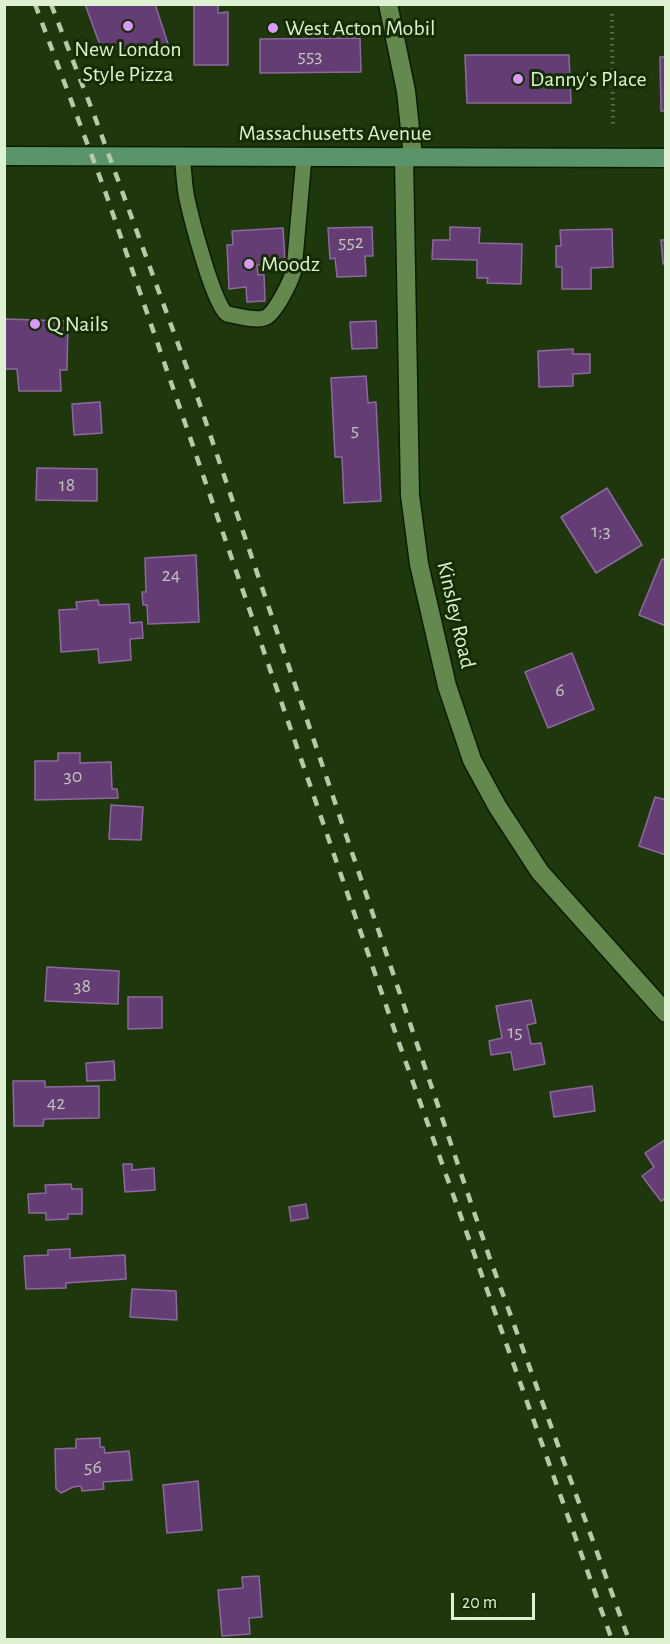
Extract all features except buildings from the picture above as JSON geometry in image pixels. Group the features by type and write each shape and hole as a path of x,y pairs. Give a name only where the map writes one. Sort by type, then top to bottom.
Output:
{"main road":[{"name":"Massachusetts Avenue","path":"5,156 666,158"}],"street":[{"name":"Kinsley Road","path":"388,4 406,91 409,157 410,495 419,564 447,686 472,760 497,806 540,872 666,1013"}],"lane":[{"path":"4,142 5,156"},
{"path":"182,156 186,197 214,294 222,311 227,314 262,319 269,316 290,283 294,270 304,157"}],"path":[{"path":"612,14 613,124"}],"railway":[{"path":"35,4 105,191 399,1043 612,1640"},
{"path":"51,4 196,393 489,1256 629,1640"}],"place":[{"name":"New London Style Pizza","path":"128,26"},
{"name":"West Acton Mobil","path":"273,28"},
{"name":"Danny's Place","path":"518,79"},
{"name":"Moodz","path":"249,264"},
{"name":"Q Nails","path":"35,324"}]}
